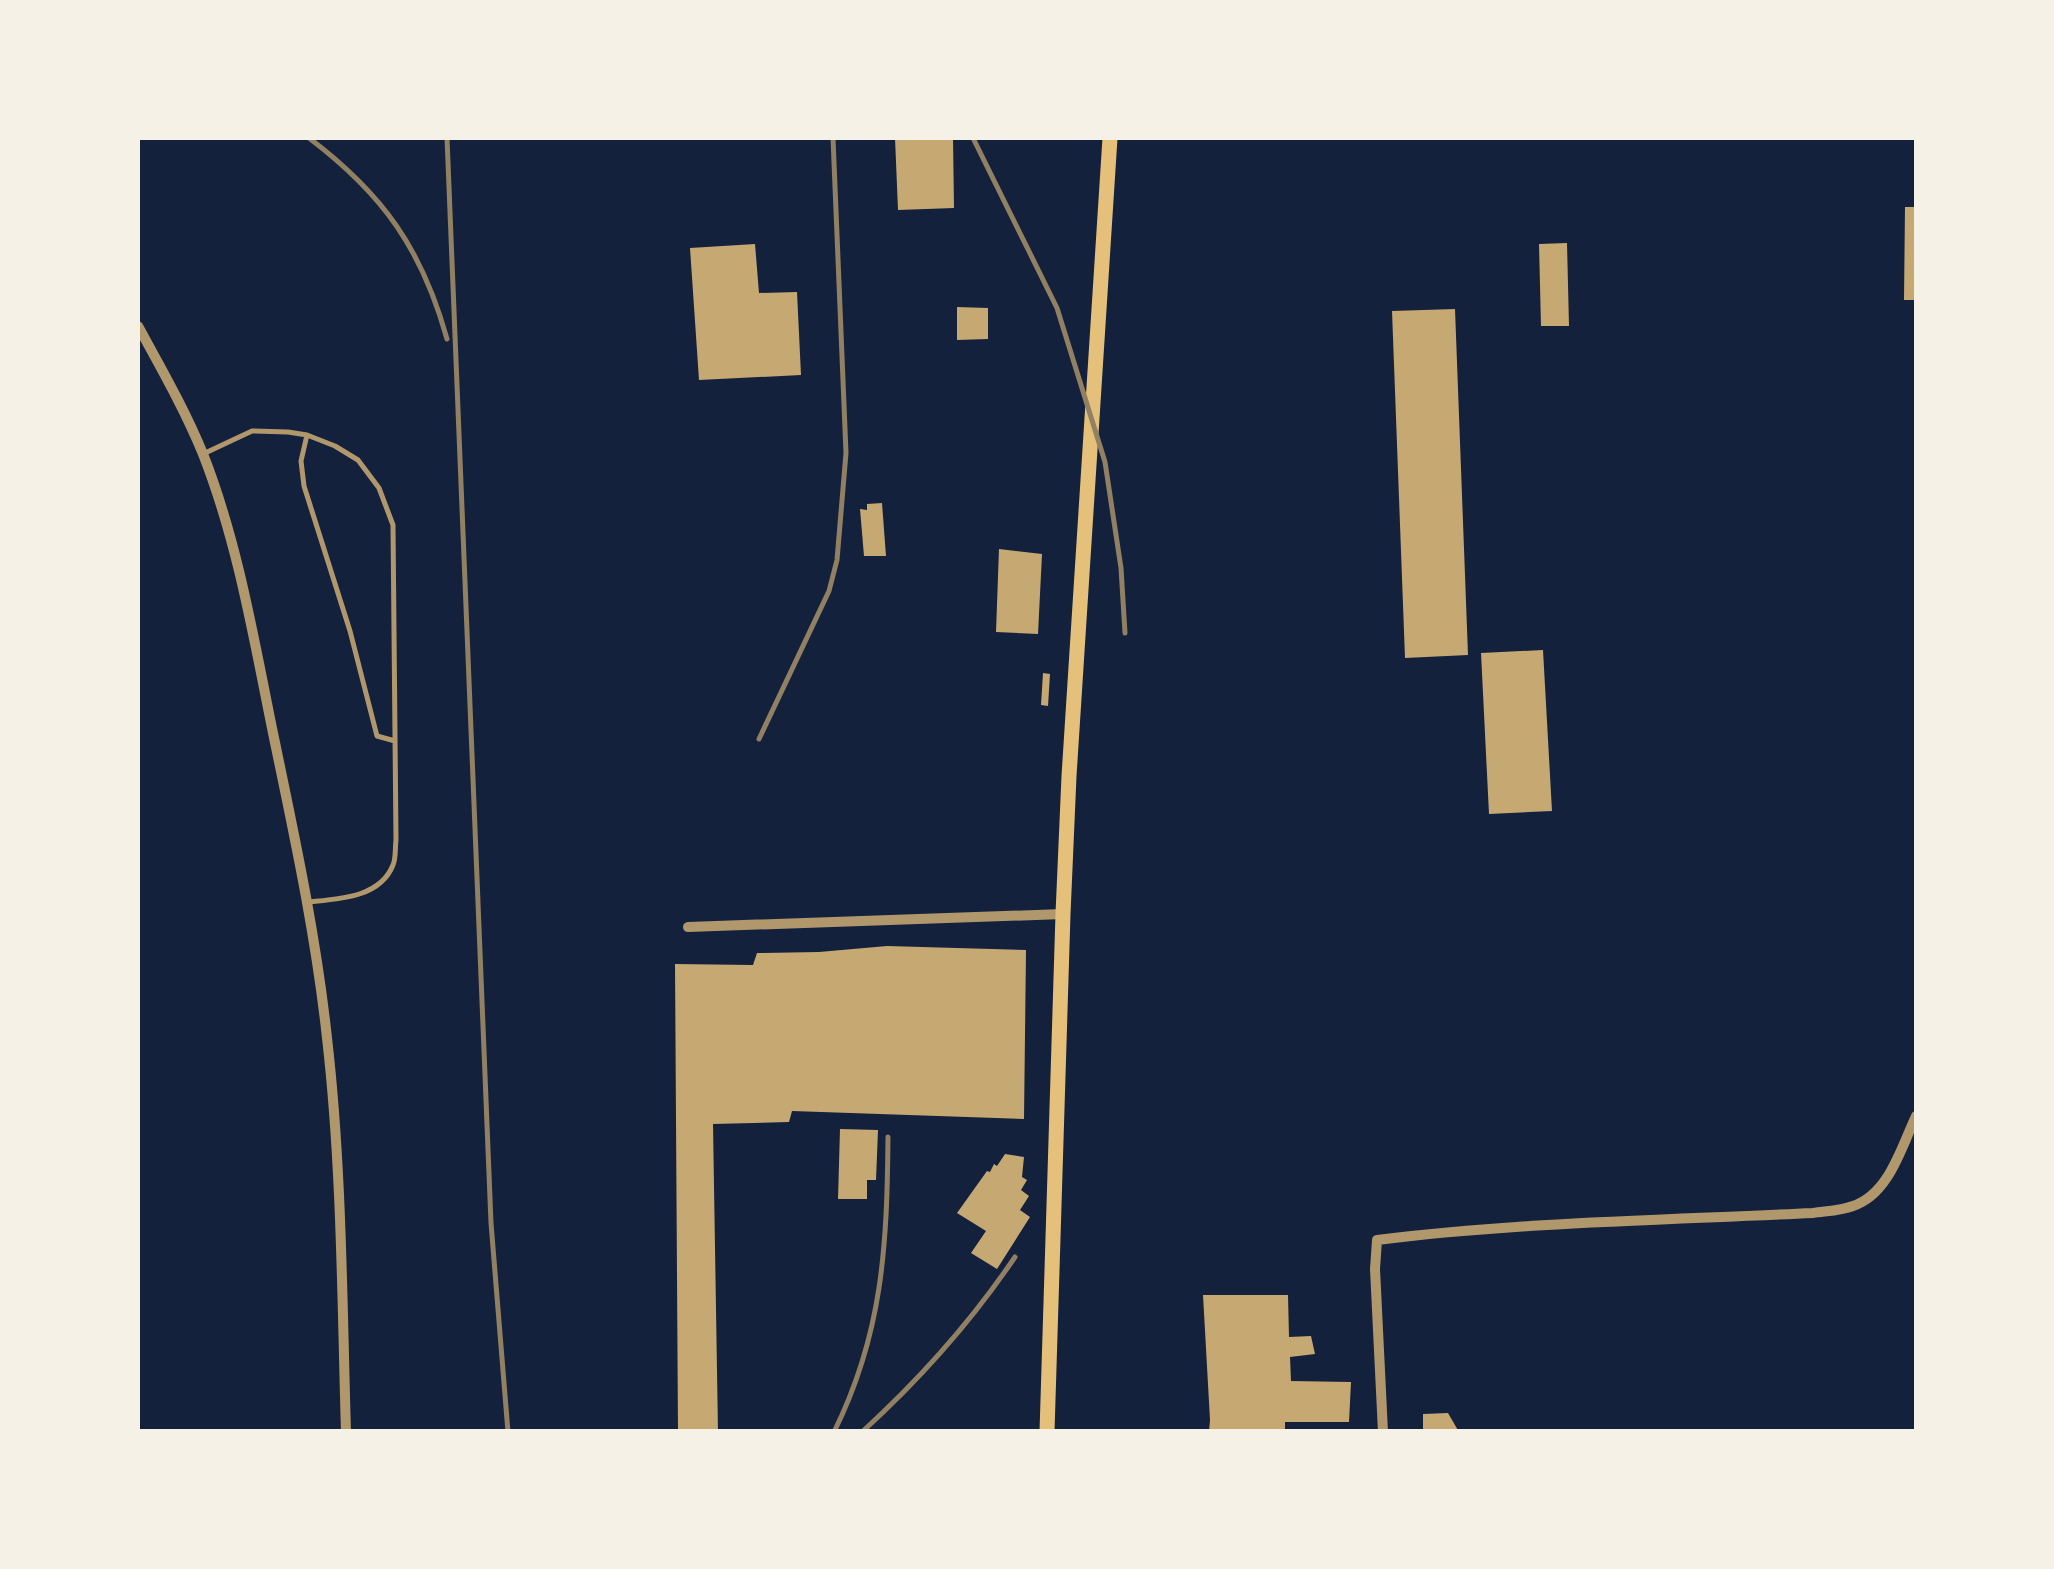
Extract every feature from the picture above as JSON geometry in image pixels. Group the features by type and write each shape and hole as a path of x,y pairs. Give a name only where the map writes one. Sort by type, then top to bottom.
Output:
{"main road":[{"path":"1047,1432 1069,776 1110,138"}],"street":[{"path":"138,326 203,454 226,526 308,902 328,1040 346,1432"},
{"path":"688,927 1063,914"},
{"path":"1383,1432 1377,1240 1574,1224 1840,1210 1856,1206 1879,1189 1916,1116"}],"lane":[{"path":"203,454 252,431 307,435 358,460 379,488 393,524 396,840 393,865 373,890 308,902"},
{"path":"307,435 301,461 304,486 350,631 377,736 395,741"}],"building":[{"path":"895,138 953,138 954,208 898,210"},
{"path":"1905,207 1916,207 1916,300 1904,300"},
{"path":"1567,243 1569,326 1541,326 1539,244"},
{"path":"755,244 759,293 797,292 801,375 699,380 690,248"},
{"path":"957,307 988,308 988,339 957,340"},
{"path":"1455,309 1468,655 1405,658 1392,311"},
{"path":"882,503 886,556 864,556 860,509"},
{"path":"999,549 1042,554 1038,634 996,632"},
{"path":"1543,650 1552,811 1489,814 1481,653"},
{"path":"1043,673 1050,674 1048,706 1041,705"},
{"path":"887,946 1026,950 1024,1119 792,1111 789,1122 713,1124 718,1432 678,1432 675,964 753,965 757,953"},
{"path":"840,1129 878,1130 876,1180 867,1180 867,1199 838,1199"},
{"path":"1005,1154 1024,1157 1022,1177 1027,1180 1021,1190 1029,1196 1020,1210 1030,1217 997,1269 971,1253 986,1231 957,1213 987,1171 994,1164 997,1166"},
{"path":"1203,1295 1288,1295 1289,1337 1311,1336 1315,1354 1290,1357 1291,1381 1351,1382 1349,1422 1285,1422 1285,1432 1209,1432"},
{"path":"1448,1413 1459,1432 1423,1432 1423,1414"}],"railway":[{"path":"309,138 358,180 396,226 425,278 447,339"},
{"path":"447,138 491,1223 508,1432"},
{"path":"759,739 829,591 837,560 846,453 833,138"},
{"path":"973,138 1057,308 1105,462 1121,568 1125,633"},
{"path":"834,1432 863,1359 879,1288 888,1137"},
{"path":"862,1432 944,1349 1015,1257"}]}
